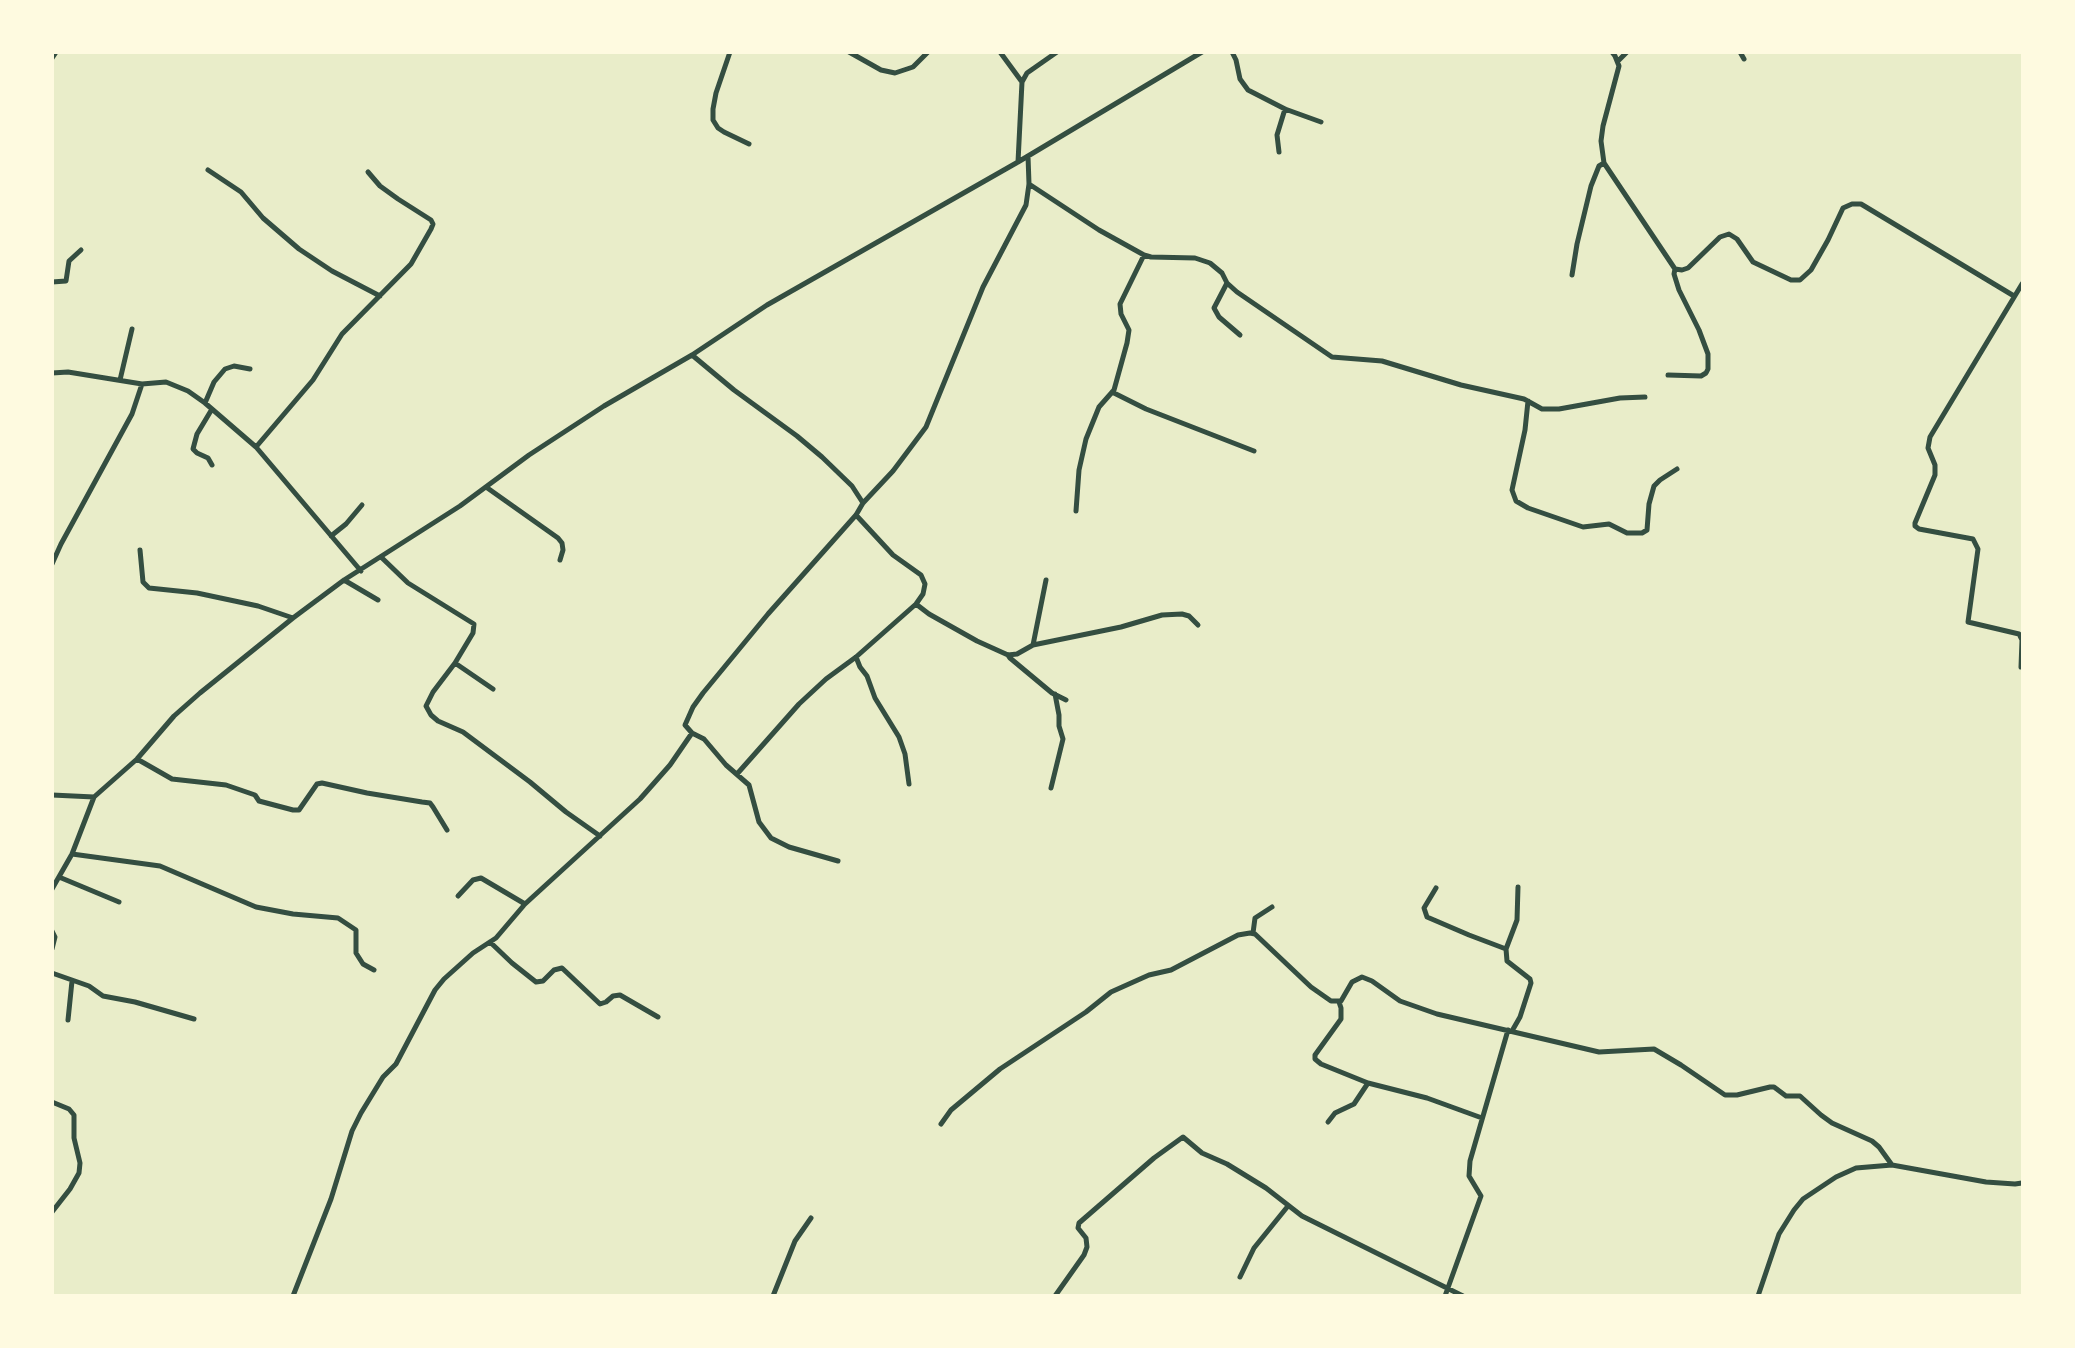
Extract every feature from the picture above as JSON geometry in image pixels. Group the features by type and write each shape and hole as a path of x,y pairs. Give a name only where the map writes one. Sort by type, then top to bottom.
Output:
{"street":[{"path":"52,58 56,52"},
{"path":"730,52 716,93 713,109 714,120 718,128 749,144"},
{"path":"849,52 891,73 902,72 913,67 928,52"},
{"path":"1000,52 1022,82"},
{"path":"1018,162 1022,82 1027,74 1057,52"},
{"path":"52,889 72,854 94,797 137,759 174,716 200,693 344,580 486,487 529,454 587,416 692,355 768,305 1018,162 1202,52"},
{"path":"1232,52 1242,84 1248,90 1286,109 1321,122"},
{"path":"1612,52 1618,61 1618,70 1603,126 1601,141 1604,163 1675,268 1682,270 1688,268 1720,237 1729,234 1737,239 1753,262 1791,280 1800,279 1811,270 1843,208 1852,204 1861,204 2014,296"},
{"path":"1618,61 1627,52"},
{"path":"1740,52 1744,59"},
{"path":"1279,152 1277,135 1286,109"},
{"path":"838,861 789,847 771,838 759,822 749,785 726,765 704,739 685,725 693,707 703,693 761,622 893,471 926,427 983,287 1026,205 1029,184 1028,156"},
{"path":"1572,275 1576,244 1591,186 1599,166 1604,163"},
{"path":"207,170 241,192 263,218 299,249 332,271 380,296"},
{"path":"256,447 313,380 342,334 411,264 433,224 429,218 380,186 368,172"},
{"path":"1029,184 1099,230 1144,255 1203,260 1218,269 1227,283 1332,357 1382,361 1440,380 1528,401 1542,408 1559,409 1620,398 1645,397"},
{"path":"52,282 66,281 69,261 81,250"},
{"path":"1076,511 1079,470 1086,439 1099,407 1112,392 1118,379 1129,330 1121,314 1120,304 1144,255"},
{"path":"1668,375 1701,376 1708,369 1708,354 1679,290 1674,274 1675,268"},
{"path":"1227,283 1214,308 1219,317 1240,335"},
{"path":"2021,667 2022,640 2019,634 1968,622 1978,549 1973,539 1935,533 1915,526 1935,475 1935,465 1928,448 1930,437 2022,284"},
{"path":"120,380 132,329"},
{"path":"692,355 822,457 852,486 863,503"},
{"path":"205,403 214,382 225,369 234,366 250,369"},
{"path":"52,373 68,372 142,384 166,382 188,391 256,447 361,571"},
{"path":"52,564 132,414 142,384"},
{"path":"1112,392 1146,409 1254,452"},
{"path":"1528,401 1525,430 1512,490 1516,501 1528,508 1583,527 1609,524 1627,533 1642,533 1647,530 1649,504 1654,486 1677,469"},
{"path":"212,409 197,434 193,448 197,453 208,458 212,465"},
{"path":"486,487 558,538 563,550 560,560"},
{"path":"331,536 346,524 362,505"},
{"path":"736,774 799,704 915,604 924,590 923,578 884,546 856,515"},
{"path":"140,549 143,582 149,588 197,593 258,606 293,618"},
{"path":"381,557 408,583 472,622 474,628 455,663 428,700 426,706 431,715 438,721 463,732 600,836"},
{"path":"344,580 378,600"},
{"path":"1033,645 1046,580"},
{"path":"915,604 977,641 1008,655 1055,694 1066,700"},
{"path":"1008,655 1017,654 1033,645 1122,627 1170,613 1189,616 1198,625"},
{"path":"856,657 867,676 875,698 899,736 905,754 909,784"},
{"path":"455,663 493,689"},
{"path":"1051,788 1063,739 1055,694"},
{"path":"293,1296 331,1199 352,1131 383,1077 396,1064 435,990 473,953 496,938 525,904 640,799 670,765 693,733"},
{"path":"137,759 172,779 226,785 255,795 259,801 293,810 299,810 317,784 322,783 430,803 447,830"},
{"path":"52,795 94,797"},
{"path":"72,854 160,866 256,907 293,914 338,918 356,930 356,953 363,963 374,970"},
{"path":"58,878 119,902"},
{"path":"458,896 473,880 481,878 525,904"},
{"path":"1436,888 1424,908 1427,917 1469,936 1506,949"},
{"path":"1446,1292 1481,1196 1468,1173 1482,1118 1510,1030 1520,1017 1531,983 1528,977 1507,961 1506,949 1516,920 1518,888"},
{"path":"1253,933 1255,918 1272,907"},
{"path":"52,931 55,937 52,949"},
{"path":"1253,933 1311,987 1338,1002 1341,1008 1341,1019 1315,1054 1315,1059 1321,1064 1368,1083 1427,1098 1482,1118"},
{"path":"941,1124 951,1110 1000,1069 1086,1012 1111,992 1149,975 1171,970 1238,936 1253,933"},
{"path":"490,942 536,982 543,981 554,970 562,968 600,1004 613,996 620,995 658,1017"},
{"path":"52,973 89,986 103,996 194,1018"},
{"path":"1338,1002 1344,998 1352,982 1362,976 1410,1006 1599,1052 1654,1049 1725,1095 1737,1095 1774,1087 1786,1096 1800,1096 1832,1123 1872,1141 1892,1165"},
{"path":"68,1020 72,981"},
{"path":"1328,1122 1335,1113 1354,1104 1368,1083"},
{"path":"52,1102 69,1108 74,1115 74,1138 80,1160 79,1173 52,1212"},
{"path":"1055,1296 1084,1255 1087,1247 1086,1238 1078,1228 1079,1223 1154,1158 1181,1138 1185,1138 1202,1153 1240,1171 1266,1188 1302,1216 1431,1279 1446,1292 1463,1296"},
{"path":"1758,1296 1779,1234 1794,1210 1803,1199 1836,1177 1856,1168 1892,1165 1986,1182 2022,1183"},
{"path":"1240,1277 1254,1248 1288,1206"},
{"path":"773,1296 795,1241 811,1218"}]}
